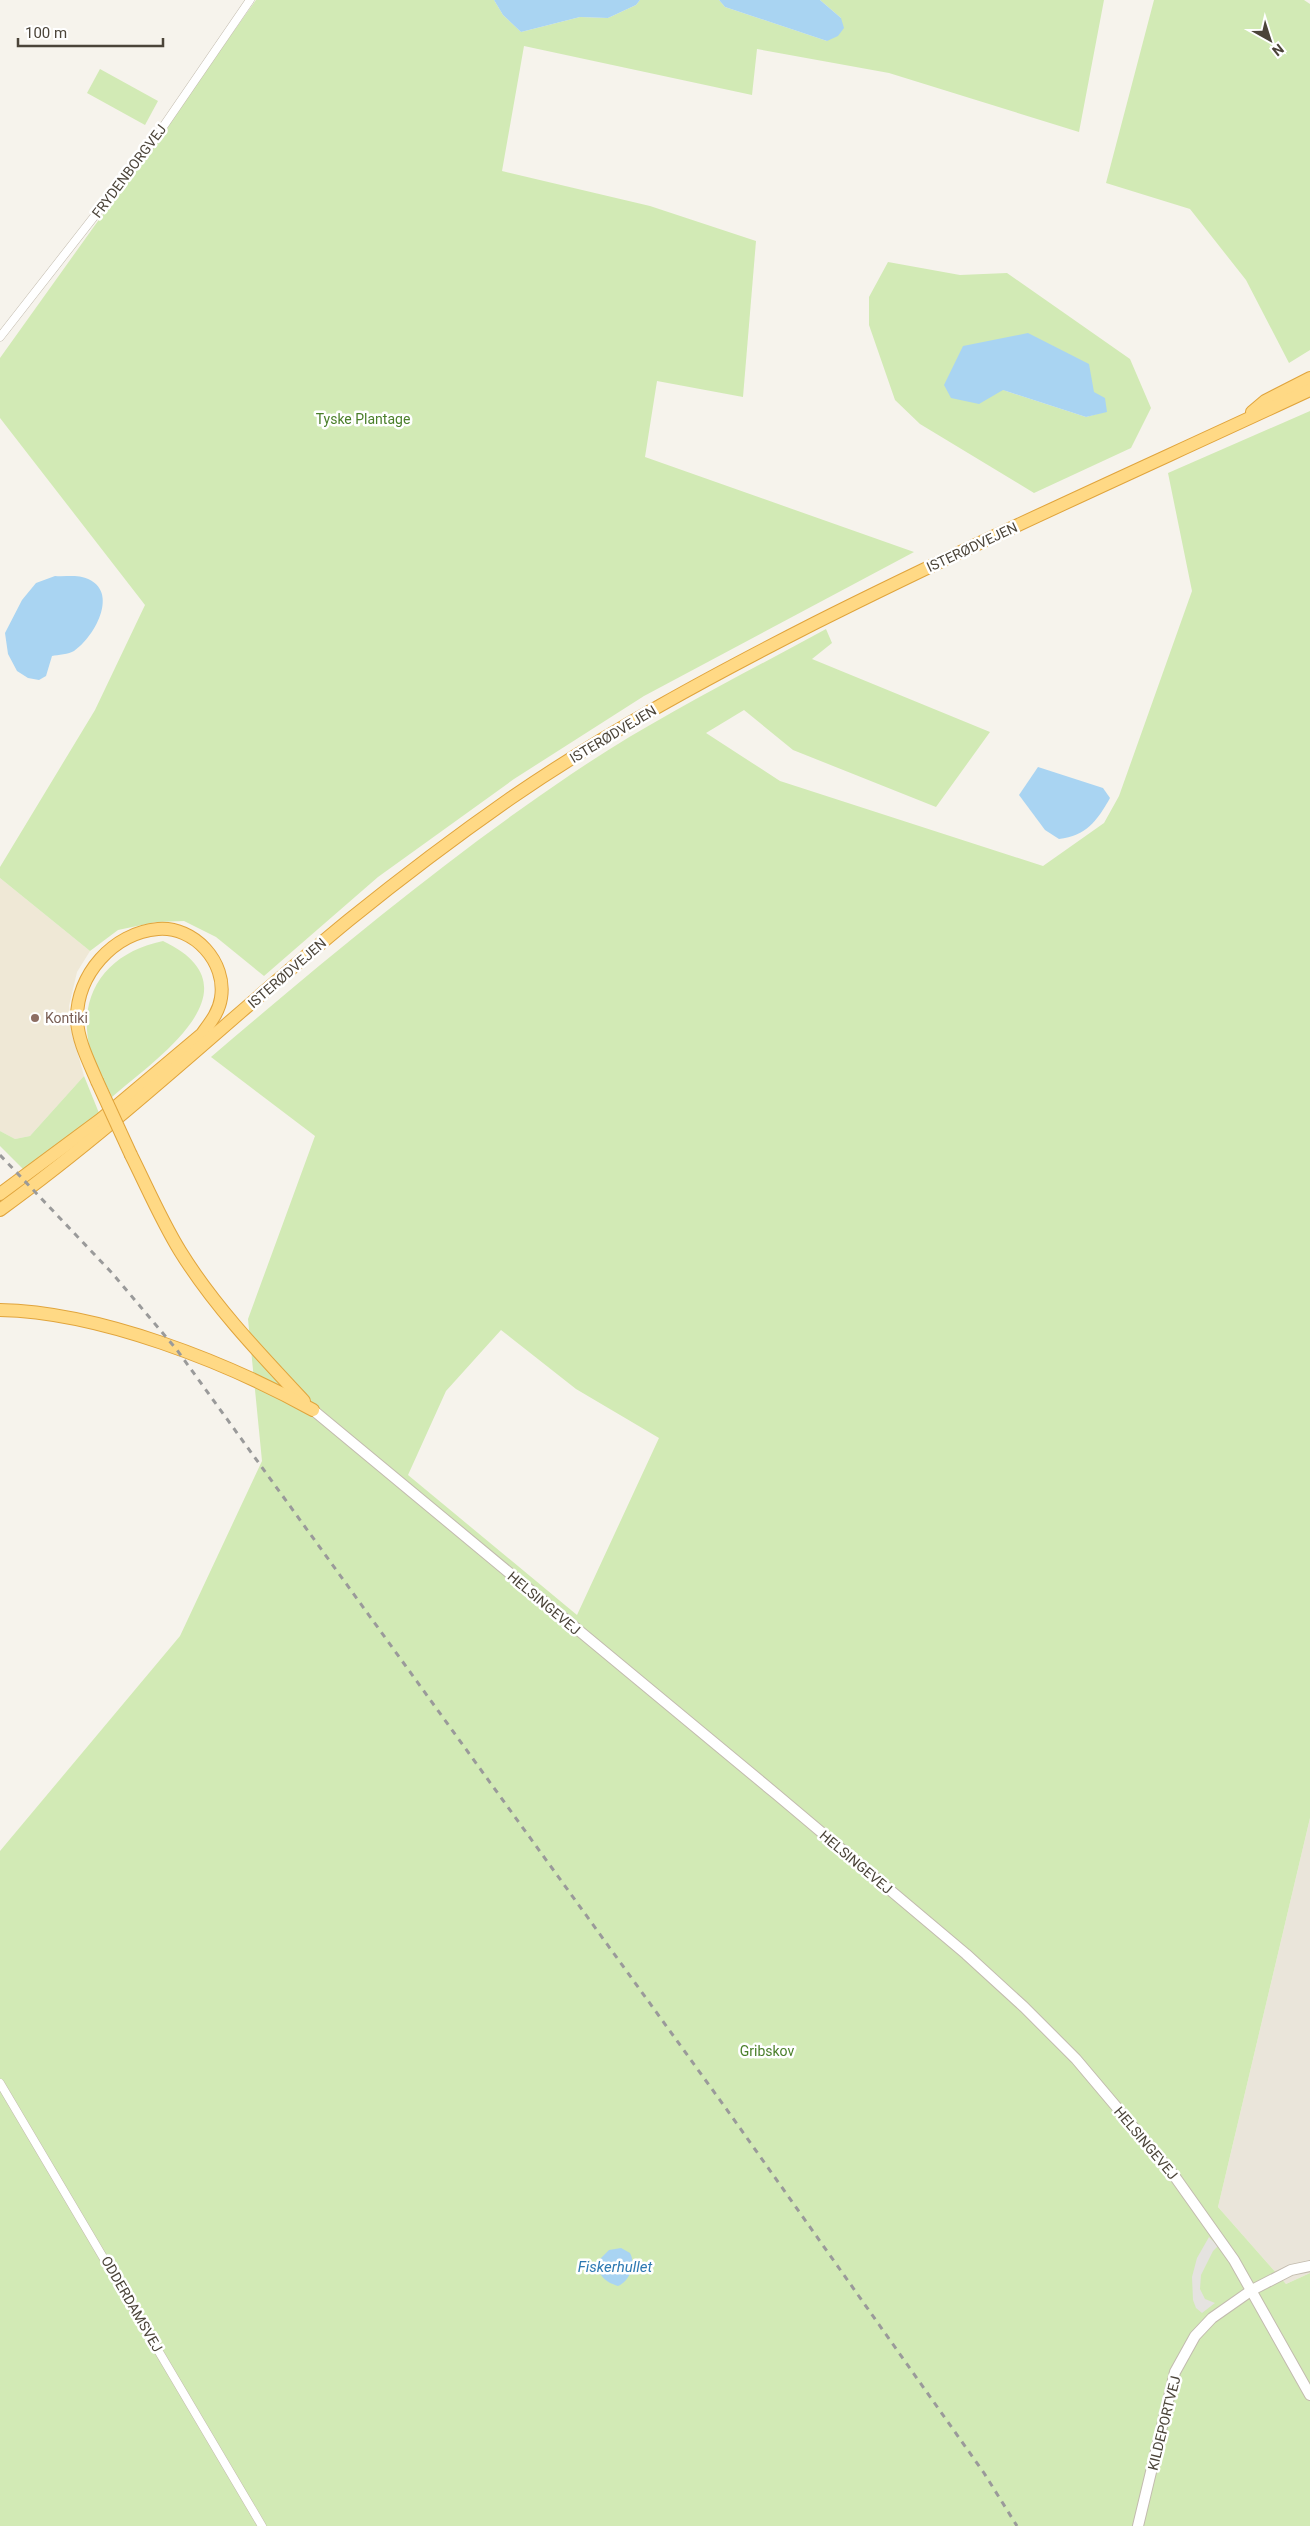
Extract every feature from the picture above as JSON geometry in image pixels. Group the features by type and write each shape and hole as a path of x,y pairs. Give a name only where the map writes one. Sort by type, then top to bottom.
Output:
{"highway":[{"path":"1233,426 1265,401 1310,378"},
{"name":"ISTERØDVEJEN","path":"0,1210 117,1120 306,956 401,878 512,798 563,764 620,729 733,665 885,588 1310,390"},
{"path":"0,1194 101,1119 202,1034 215,1017 221,997 221,976 213,956 198,941 180,932 158,929 138,934 118,944 100,958 87,976 79,998 77,1020 81,1042 97,1081 131,1155 179,1250 231,1320 313,1410"},
{"path":"0,1310 53,1315 128,1333 214,1362 260,1381 313,1410"}],"street":[{"name":"FRYDENBORGVEJ","path":"0,337 154,140 250,0"},
{"name":"HELSINGEVEJ","path":"313,1410 768,1788 1017,2000 1076,2059 1173,2174 1219,2237 1252,2290 1310,2395"},
{"name":"ODDERDAMSVEJ","path":"0,2083 262,2526"},
{"name":"KILDEPORTVEJ","path":"1138,2526 1175,2372 1200,2330 1232,2302 1252,2290 1291,2270 1310,2266"}],"shaded area":[{"name":"Kontiki","path":"0,878 90,951 77,972 69,1006 71,1029 84,1076 30,1136 15,1139 0,1131"},
{"path":"1310,1818 1310,2273 1286,2284 1218,2207"},
{"path":"1209,2237 1218,2246 1213,2251 1201,2275 1200,2289 1205,2299 1215,2303 1202,2313 1196,2308 1193,2300 1192,2277 1197,2258"}],"green space":[{"name":"Tyske Plantage","path":"256,0 494,0 503,15 521,32 580,17 608,18 636,5 640,0 719,0 725,7 827,41 841,18 820,0 1104,0 1079,132 889,73 757,49 752,95 524,46 502,171 650,206 756,241 743,397 657,381 645,457 914,552 644,696 514,779 378,877 264,976 216,937 184,921 156,922 118,930 90,951 0,878 0,867 95,710 145,605 0,418 0,358"},
{"path":"1154,0 1304,0 1310,4 1310,350 1289,363 1246,280 1190,209 1106,183"},
{"path":"100,69 158,101 145,125 87,93"},
{"path":"888,262 960,275 1007,273 1130,359 1151,408 1131,448 1034,493 920,424 895,400 869,325 869,297","holes":["1003,390 1107,411 1086,417"]},
{"name":"Gribskov","path":"1310,411 1310,1818 1218,2207 1286,2284 1310,2273 1310,2526 0,2526 0,1851 180,1636 262,1461 248,1319 315,1136 211,1057 387,911 523,807 632,736 826,629 832,643 812,659 990,732 936,807 793,750 744,710 706,733 780,781 1043,866 1104,823 1119,796 1192,591 1168,473","holes":["501,1330 576,1389 659,1438 577,1615 408,1475 446,1391"]},
{"path":"163,941 191,960 203,980 202,1001 192,1022 174,1043 112,1097 90,1049 87,1028 88,1010 93,993 101,978 112,965 127,954 144,946"},
{"path":"84,1076 99,1113 24,1170 0,1146 0,1131 15,1139 30,1136"}],"water":[{"path":"494,0 640,0 636,5 608,18 580,17 521,32 503,15"},
{"path":"719,0 820,0 841,18 844,28 838,36 827,41 725,7"},
{"path":"1028,333 1089,364 1094,392 1105,398 1107,412 1086,417 1003,390 979,404 951,398 944,385 963,346"},
{"path":"55,576 79,576 94,582 101,591 103,601 101,612 97,624 82,644 72,652 52,656 46,676 39,680 28,678 17,671 8,654 5,633 22,600 36,583"},
{"path":"1038,767 1103,788 1110,798 1100,814 1084,831 1077,835 1059,839 1045,830 1019,795"},
{"name":"Fiskerhullet","path":"621,2248 630,2253 632,2267 629,2276 618,2286 609,2282 600,2274 598,2261 609,2250"}],"railway":[{"path":"0,1155 112,1273 177,1350 730,2114 984,2473 1017,2526"}],"place":[{"name":"Kontiki","path":"35,1018"}]}
